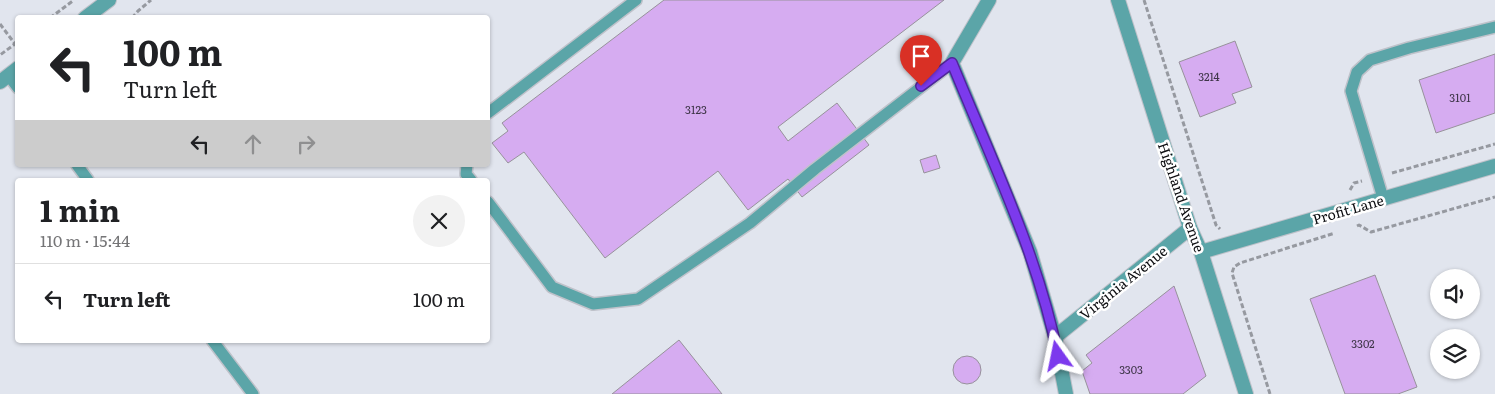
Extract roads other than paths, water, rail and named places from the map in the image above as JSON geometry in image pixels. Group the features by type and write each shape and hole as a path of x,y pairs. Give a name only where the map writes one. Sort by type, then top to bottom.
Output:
{"street":[{"path":"89,15 108,0"},
{"path":"989,0 952,63 1030,252 1055,337 1066,394"},
{"name":"Highland Avenue","path":"1118,0 1190,228 1201,252 1246,394"},
{"name":"Profit Lane","path":"1201,252 1495,166"},
{"name":"Virginia Avenue","path":"1055,337 1190,228"}],"lane":[{"path":"490,111 636,0"},
{"path":"1383,198 1351,91 1358,72 1370,60 1495,26"},
{"path":"490,205 552,287 593,304 638,298 750,223 814,169 952,63"},
{"path":"6,73 15,84"},
{"path":"78,167 87,178"},
{"path":"214,343 253,394"}]}
